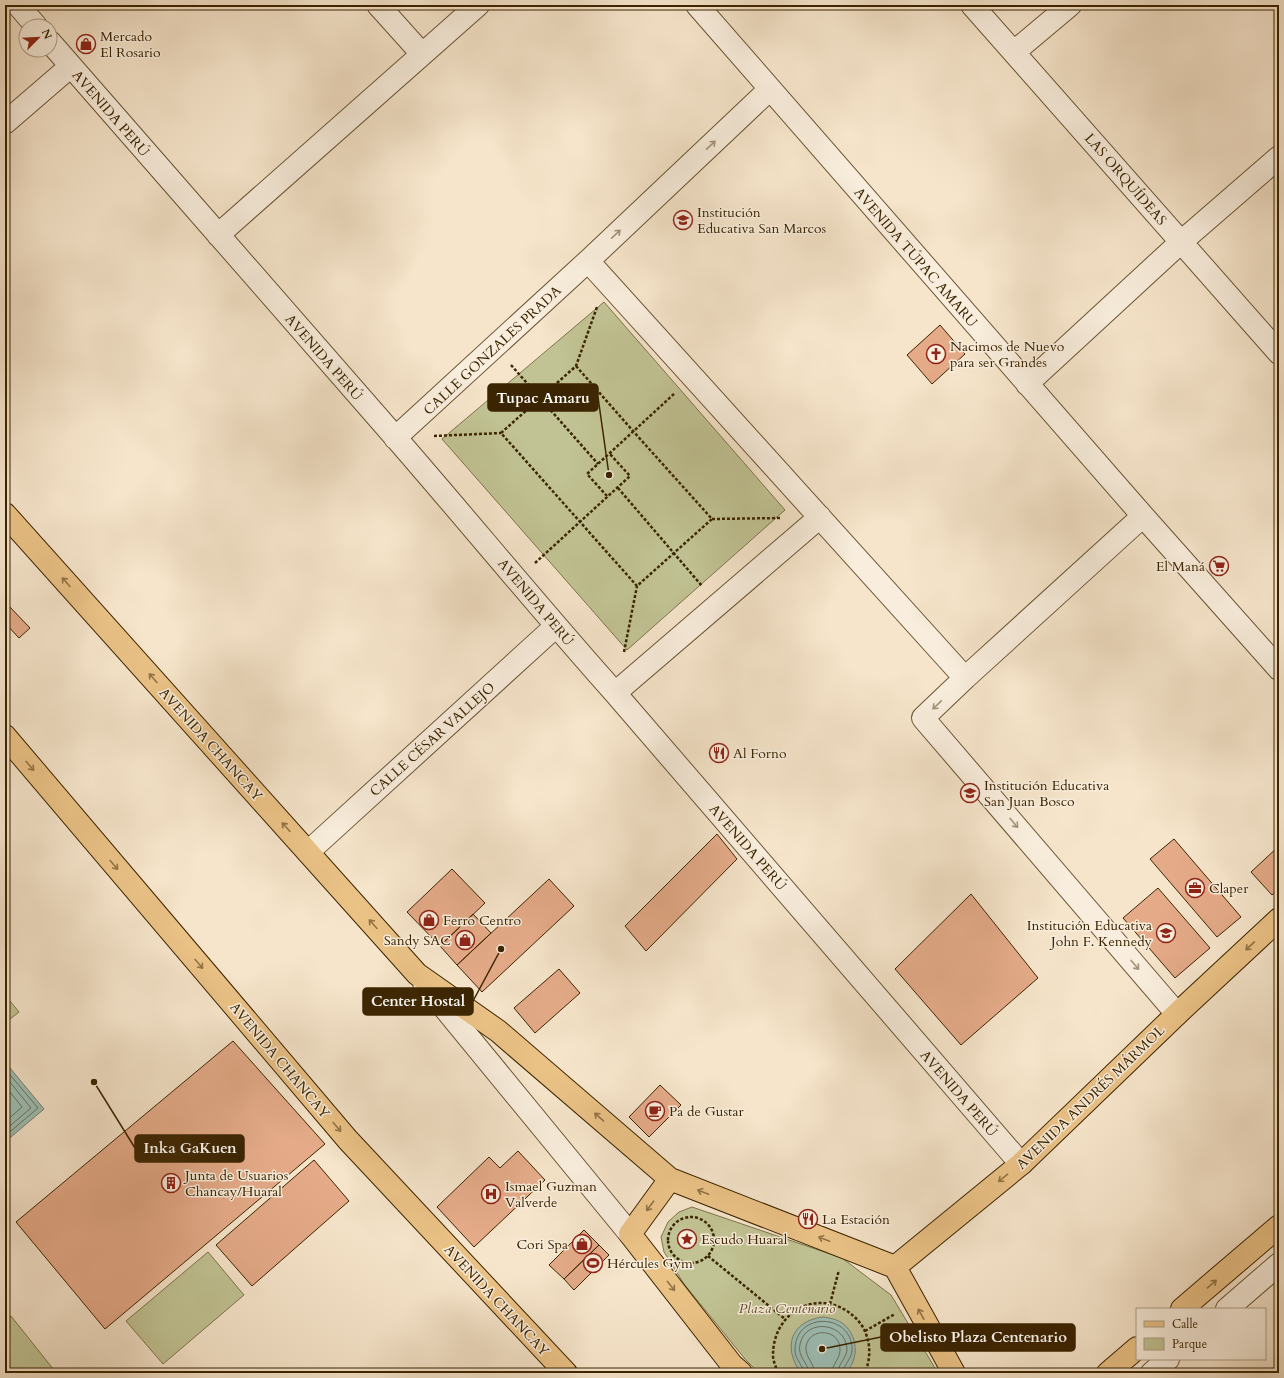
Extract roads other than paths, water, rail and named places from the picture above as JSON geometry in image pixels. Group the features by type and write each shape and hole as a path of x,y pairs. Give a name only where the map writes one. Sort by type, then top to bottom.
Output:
{"main road":[{"name":"AVENIDA CHANCAY","path":"5,514 417,974 498,1031 670,1179 895,1267"},
{"name":"AVENIDA CHANCAY","path":"5,736 348,1140 566,1373"},
{"name":"AVENIDA ANDRÉS MÁRMOL","path":"895,1267 1021,1164 1177,1014 1279,919"},
{"path":"670,1179 630,1234 732,1366 741,1373"},
{"path":"1183,1308 1279,1226"},
{"path":"895,1267 954,1373"},
{"path":"1108,1373 1136,1349"}],"street":[{"path":"18,5 29,18"},
{"path":"378,5 422,54"},
{"path":"218,235 478,5"},
{"name":"AVENIDA TÚPAC AMARU","path":"697,5 1027,384 1279,669"},
{"name":"LAS ORQUÍDEAS","path":"972,5 1279,353"},
{"path":"1014,52 1070,5"},
{"name":"AVENIDA PERÚ","path":"58,51 396,438 556,626 1021,1164"},
{"path":"5,123 71,66"},
{"name":"CALLE GONZALES PRADA","path":"396,438 588,261 770,89"},
{"path":"1027,384 1181,242 1279,157"},
{"path":"588,261 965,678"},
{"path":"1143,516 923,718 1177,1014"},
{"path":"615,693 820,517"},
{"name":"CALLE CÉSAR VALLEJO","path":"308,852 556,626"},
{"name":"AVENIDA CHANCAY","path":"417,974 630,1234"},
{"path":"1228,1308 1279,1264"},
{"path":"1152,1373 1167,1360"}],"water":[{"path":"5,1062 44,1109 5,1142"},
{"path":"823,1317 840,1322 847,1328 854,1340 855,1354 853,1361 850,1368 845,1373 801,1373 792,1354 791,1345 793,1337 803,1324 812,1319"}],"place":[{"name":"Mercado El Rosario","path":"86,44"},
{"name":"Institución Educativa San Marcos","path":"683,220"},
{"name":"Nacimos de Nuevo para ser Grandes","path":"936,354"},
{"name":"Tupac Amaru","path":"609,475"},
{"name":"El Maná","path":"1219,566"},
{"name":"Al Forno","path":"719,753"},
{"name":"Institución Educativa San Juan Bosco","path":"970,793"},
{"name":"Claper","path":"1195,888"},
{"name":"Ferro Centro","path":"429,920"},
{"name":"Institución Educativa John F. Kennedy","path":"1166,933"},
{"name":"Sandy SAC","path":"465,940"},
{"name":"Center Hostal","path":"501,949"},
{"name":"Inka GaKuen","path":"94,1082"},
{"name":"Pa de Gustar","path":"655,1111"},
{"name":"Junta de Usuarios Chancay/Huaral","path":"171,1183"},
{"name":"Ismael Guzman Valverde","path":"491,1194"},
{"name":"La Estación","path":"808,1219"},
{"name":"Escudo Huaral","path":"687,1239"},
{"name":"Cori Spa","path":"582,1244"},
{"name":"Hércules Gym","path":"593,1263"},
{"name":"Obelisto Plaza Centenario","path":"822,1349"}],"park label":[{"name":"Plaza Centenario","path":"787,1308"}]}
